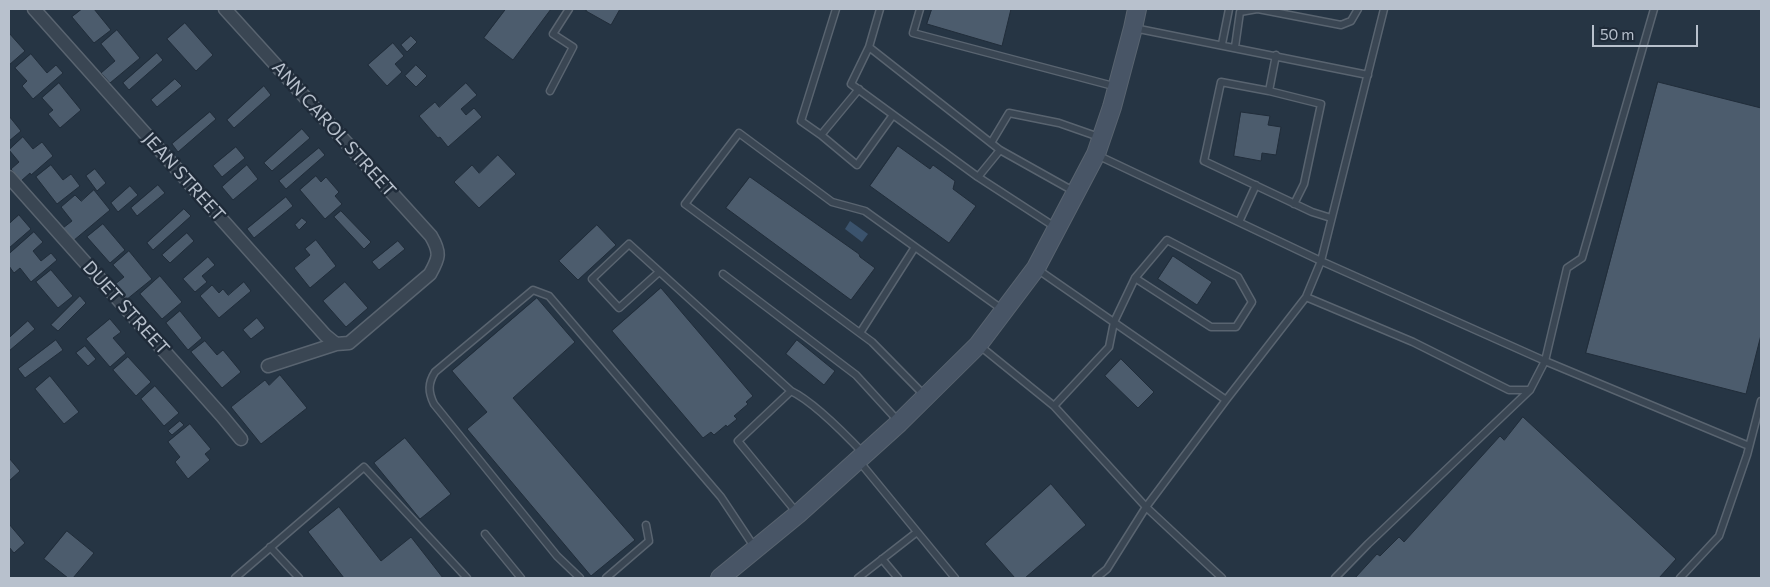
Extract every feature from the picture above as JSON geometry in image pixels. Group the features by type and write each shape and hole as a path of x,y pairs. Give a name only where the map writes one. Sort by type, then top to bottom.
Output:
{"main road":[{"path":"728,574 900,423 978,345 1036,268 1099,146 1117,87 1137,9"}],"street":[{"name":"JEAN STREET","path":"34,9 325,335 336,344"},
{"name":"ANN CAROL STREET","path":"225,9 431,236 437,246 438,259 430,274 349,343 336,344"},
{"name":"DUET STREET","path":"9,177 216,408 241,439"},
{"path":"268,366 336,344"}],"lane":[{"path":"550,91 573,47 554,34 569,9"},
{"path":"836,9 801,121 858,165 893,115"},
{"path":"880,9 869,47 852,84 978,177 1057,228"},
{"path":"920,9 913,33 1117,87"},
{"path":"1222,44 1229,9"},
{"path":"1235,47 1240,12 1257,9 1341,25 1351,21 1358,9"},
{"path":"1096,578 1107,569 1146,507 1306,297 1321,261 1384,9"},
{"path":"1335,578 1368,544 1530,390 1545,361 1567,268 1582,258 1654,9"},
{"path":"1133,28 1368,74"},
{"path":"869,47 1000,150 1076,192"},
{"path":"1270,91 1276,55"},
{"path":"1294,204 1304,184 1321,104 1270,91 1221,82 1204,161 1294,204 1332,218"},
{"path":"821,135 859,89"},
{"path":"991,143 1010,113 1059,123 1239,222 1321,261 1545,361 1750,446"},
{"path":"926,397 872,342 685,204 739,133 832,202 865,211 1004,311"},
{"path":"978,177 1000,150"},
{"path":"1239,222 1256,186"},
{"path":"1054,406 1109,348 1114,322 1135,278 1167,240 1238,277 1252,302 1236,327 1211,327 1135,278"},
{"path":"659,272 619,308 592,279 629,244 791,392 800,396 847,435 917,532 956,578"},
{"path":"860,333 915,247"},
{"path":"1036,268 1226,400"},
{"path":"723,274 856,375 900,423"},
{"path":"580,578 557,556 434,404 430,396 429,387 435,372 533,290 550,296 721,497 755,549"},
{"path":"1306,297 1413,342 1509,390 1530,390"},
{"path":"978,345 1054,406 1146,507 1222,578"},
{"path":"791,392 738,441 798,514"},
{"path":"1680,578 1719,536 1750,446 1761,401"},
{"path":"235,578 364,467 467,578"},
{"path":"606,578 649,541 646,525"},
{"path":"862,577 917,532"},
{"path":"485,534 521,578"},
{"path":"270,546 299,578"},
{"path":"882,559 898,578"}],"water":[{"path":"850,221 868,234 862,242 845,229"}],"building":[{"path":"82,9 94,9 111,30 94,43 72,17"},
{"path":"506,9 551,9 513,60 484,38"},
{"path":"588,9 620,9 611,25 586,11"},
{"path":"932,9 1011,9 1002,46 927,24"},
{"path":"185,23 213,55 196,71 167,39"},
{"path":"117,30 140,58 110,83 101,73 115,61 101,44"},
{"path":"9,33 25,51 9,65"},
{"path":"411,36 417,42 407,52 401,45"},
{"path":"393,43 404,56 395,64 402,72 387,86 368,65"},
{"path":"157,53 163,60 129,90 123,83"},
{"path":"31,54 47,73 56,65 63,73 33,99 22,86 27,81 15,68"},
{"path":"416,65 427,76 416,87 405,76"},
{"path":"175,79 182,86 157,107 151,100"},
{"path":"1658,82 1761,108 1761,335 1746,394 1586,353"},
{"path":"59,83 81,110 60,128 48,114 53,110 42,98"},
{"path":"466,83 477,95 461,109 466,115 474,108 482,117 448,147 419,116 435,102 439,107"},
{"path":"264,86 271,95 234,128 227,120"},
{"path":"210,112 216,119 178,152 172,144"},
{"path":"1241,112 1270,116 1268,125 1281,127 1276,155 1262,153 1261,161 1234,156"},
{"path":"9,116 21,131 9,141"},
{"path":"302,129 310,138 272,171 264,163"},
{"path":"23,137 33,149 42,142 53,156 21,181 11,169 19,162 9,150"},
{"path":"898,146 930,169 933,165 955,181 953,189 976,206 949,243 870,186"},
{"path":"236,147 245,158 222,177 213,166"},
{"path":"319,148 325,155 286,189 279,181"},
{"path":"498,155 516,174 479,208 454,182 472,165 479,173"},
{"path":"51,165 63,180 71,174 80,186 57,204 36,177"},
{"path":"247,165 258,179 233,200 222,187"},
{"path":"95,169 106,183 97,191 86,176"},
{"path":"316,176 321,182 326,177 339,192 335,196 342,204 325,219 300,190"},
{"path":"750,177 859,254 860,257 875,268 851,300 726,208"},
{"path":"158,185 165,193 137,216 131,208"},
{"path":"130,186 138,195 118,212 111,203"},
{"path":"94,190 110,210 73,241 63,228 72,221 61,207 75,195 81,201"},
{"path":"286,197 293,206 254,238 247,229"},
{"path":"184,209 191,216 153,250 147,243"},
{"path":"341,211 371,242 364,249 334,217"},
{"path":"19,215 31,229 9,248 9,224"},
{"path":"302,218 307,222 299,230 295,225"},
{"path":"103,224 125,250 110,263 87,237"},
{"path":"597,225 616,245 578,280 559,261"},
{"path":"34,232 43,242 33,251 41,261 51,253 57,260 31,282 20,268 14,273 9,266 9,254"},
{"path":"187,233 194,241 170,263 162,255"},
{"path":"316,240 336,266 310,288 294,268 310,255 305,249"},
{"path":"398,241 405,249 379,270 372,262"},
{"path":"129,251 152,279 126,300 114,285 124,277 113,265"},
{"path":"1173,256 1212,282 1197,305 1158,279"},
{"path":"208,257 215,265 202,276 207,282 195,292 183,279"},
{"path":"51,270 73,296 58,308 36,282"},
{"path":"160,276 182,302 162,319 140,294"},
{"path":"244,282 251,291 219,318 200,296 212,285 219,293 223,289 228,295"},
{"path":"345,282 368,308 346,327 323,301"},
{"path":"661,288 753,396 746,402 748,404 734,416 737,419 714,435 711,432 703,438 612,331"},
{"path":"80,296 86,303 58,331 51,325"},
{"path":"537,298 575,342 513,398 635,540 591,576 467,429 487,412 452,371"},
{"path":"180,311 202,338 188,350 166,323"},
{"path":"257,318 265,328 251,339 243,330"},
{"path":"110,319 121,332 113,338 126,353 110,367 86,339"},
{"path":"28,321 35,329 9,351 9,338"},
{"path":"56,340 63,350 25,378 18,369"},
{"path":"797,340 835,371 824,385 786,354"},
{"path":"205,341 217,355 223,350 241,372 222,388 191,352"},
{"path":"85,346 96,359 88,366 76,353"},
{"path":"128,357 151,382 136,396 113,370"},
{"path":"1121,359 1154,392 1138,408 1105,376"},
{"path":"280,375 307,408 261,444 231,407 265,380 269,385"},
{"path":"50,376 79,412 64,424 35,389"},
{"path":"155,386 179,413 164,426 141,399"},
{"path":"1523,417 1676,559 1659,578 1355,578 1377,554 1380,556 1399,537 1404,542 1500,436 1504,440"},
{"path":"180,421 184,425 172,435 168,431"},
{"path":"190,424 211,449 205,454 210,460 188,479 175,462 180,457 168,442"},
{"path":"405,438 451,494 420,519 374,463"},
{"path":"9,458 20,471 9,481"},
{"path":"1051,484 1086,525 1025,578 1015,578 985,544"},
{"path":"339,507 381,561 411,537 443,578 344,578 308,532"},
{"path":"9,524 25,543 14,553 9,547"},
{"path":"67,531 94,553 73,578 68,578 44,559"}]}
